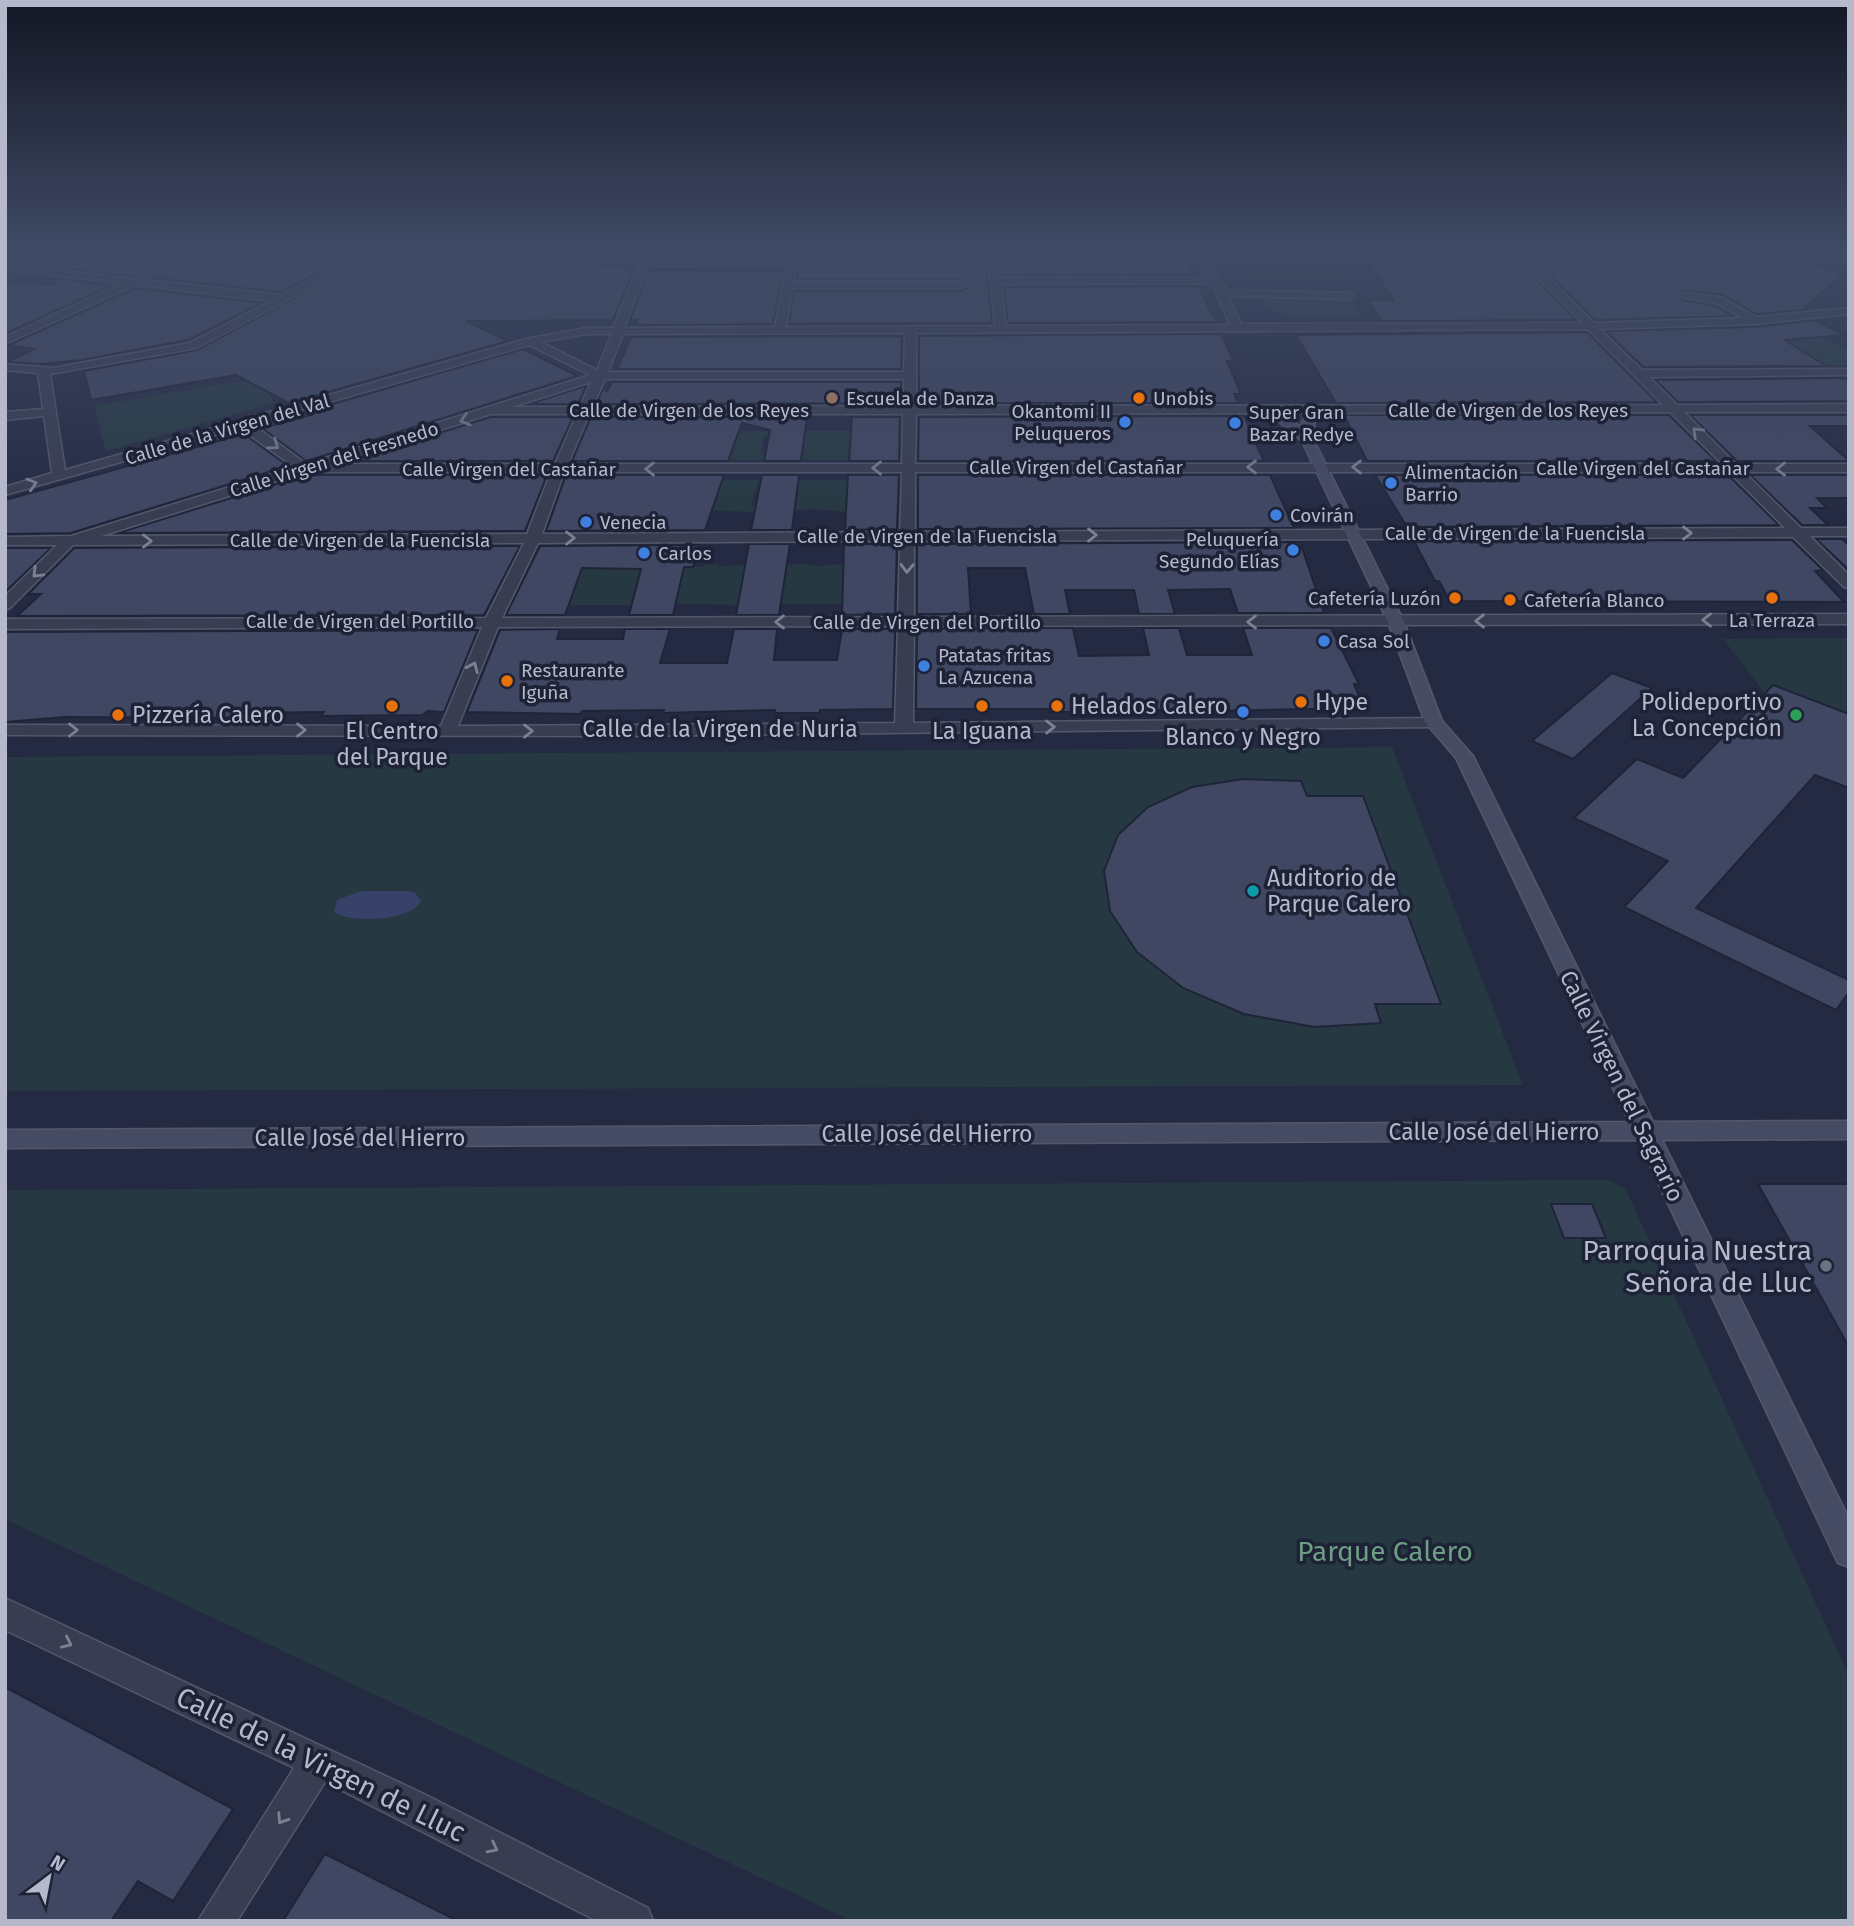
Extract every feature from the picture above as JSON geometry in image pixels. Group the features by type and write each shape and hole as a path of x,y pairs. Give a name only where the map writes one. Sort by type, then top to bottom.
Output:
{"street":[{"path":"5,367 44,371 192,346 204,340"},
{"name":"Calle de la Virgen del Val","path":"5,491 535,340"},
{"path":"447,730 492,620 533,538 614,340"},
{"path":"904,728 910,340"},
{"path":"1604,340 1849,584"},
{"path":"530,341 600,376 909,375"},
{"path":"44,371 59,476"},
{"path":"1638,374 1849,372"},
{"name":"Calle Virgen del Fresnedo","path":"68,542 600,376"},
{"name":"Calle de Virgen de los Reyes","path":"494,411 1849,408"},
{"path":"1255,410 1280,416 1307,439"},
{"path":"1307,439 1306,424 1310,416 1329,410"},
{"path":"5,416 48,412"},
{"path":"243,424 303,468"},
{"name":"Calle Virgen del Sagrario","path":"1307,439 1396,622 1434,722 1464,756 1643,1131 1849,1552"},
{"name":"Calle Virgen del Castañar","path":"303,468 1849,468"},
{"name":"Calle de Virgen de la Fuencisla","path":"5,541 1849,532"},
{"path":"5,605 68,542"},
{"name":"Calle de Virgen del Portillo","path":"5,624 492,620 906,623 1849,619"},
{"name":"Calle de la Virgen de Nuria","path":"5,730 904,728 1434,722"},
{"name":"Calle José del Hierro","path":"5,1139 1849,1130"},
{"name":"Calle de la Virgen de Lluc","path":"5,1614 318,1762 635,1921"},
{"path":"216,1921 318,1762"}],"green space":[{"path":"1783,340 1827,340 1849,350 1849,365 1824,365"},
{"path":"261,378 274,403 106,451 94,406"},
{"path":"735,431 768,431 767,436 763,437 761,453 766,453 765,460 703,460"},
{"path":"799,431 856,431 854,460 793,460"},
{"path":"699,480 759,480 751,505 756,506 753,512 703,510"},
{"path":"791,480 852,480 848,486 849,512 810,509 786,512"},
{"path":"718,564 719,567 750,564 741,590 743,605 671,604 680,565 703,567"},
{"path":"806,564 823,567 850,564 847,604 776,604 782,565"},
{"path":"599,566 616,569 618,566 648,566 636,605 562,605 573,567"},
{"name":"Polideportivo La Concepción","path":"1849,638 1849,788 1721,738 1764,692 1723,639"},
{"path":"1392,747 1523,1085 5,1091 5,757"},
{"name":"Parque Calero","path":"1609,1180 1626,1190 1849,1676 1849,1921 852,1921 5,1519 5,1190"}],"water":[{"path":"361,891 409,891 415,893 421,901 406,913 380,918 353,918 334,912 337,900"}],"building":[{"path":"20,340 188,340 82,360 41,364 8,362 34,349 9,345"},
{"path":"216,340 508,341 289,403 236,375 91,400 84,371 197,350"},
{"path":"630,340 902,340 901,369 617,369"},
{"path":"919,340 1224,340 1234,361 1227,361 1241,394 1234,394 1238,403 919,403"},
{"path":"1299,340 1595,340 1657,402 1336,403"},
{"path":"1615,340 1786,340 1826,366 1643,367"},
{"path":"523,349 577,376 306,461 262,428 311,415 305,412"},
{"path":"1844,378 1849,381 1849,401 1678,402 1655,380"},
{"path":"612,382 901,382 901,403 596,404 603,389 607,391"},
{"path":"586,386 578,404 529,404"},
{"path":"1344,415 1669,415 1716,461 1367,461"},
{"path":"1690,415 1849,415 1849,426 1810,426 1849,461 1737,461"},
{"path":"1244,416 1264,461 918,461 919,417"},
{"path":"491,417 573,417 553,461 348,461"},
{"path":"591,417 807,417 801,461 764,461 770,430 742,423 728,461 572,461"},
{"path":"852,417 900,417 899,461 849,461"},
{"path":"244,434 288,466 71,533 5,534 5,500"},
{"path":"306,475 547,475 525,531 118,533"},
{"path":"566,475 724,475 705,530 546,531"},
{"path":"762,475 799,475 792,530 751,530"},
{"path":"848,475 899,475 897,529 845,530"},
{"path":"918,475 1270,475 1294,528 918,529"},
{"path":"1375,475 1728,475 1779,525 1407,527"},
{"path":"1750,475 1849,475 1849,498 1817,498 1827,508 1810,508 1828,525 1802,525"},
{"path":"1816,539 1842,539 1849,545 1849,570"},
{"path":"1792,540 1823,570 1815,571 1844,602 1450,601 1439,581 1435,581 1414,541"},
{"path":"1300,542 1324,613 1238,613 1230,589 1168,590 1175,614 1139,614 1134,590 1065,590 1070,614 1034,614 1025,568 968,568 971,614 917,614 917,544"},
{"path":"749,544 790,544 779,615 736,615"},
{"path":"844,544 897,544 895,614 842,615"},
{"path":"700,545 693,567 684,567 673,615 629,615 641,569 582,568 565,615 506,615 540,546"},
{"path":"520,546 484,615 17,616 41,594 28,594 74,548"},
{"path":"5,548 51,548 5,592"},
{"path":"1073,628 1079,656 1149,655 1143,628 1179,628 1187,655 1252,655 1243,628 1331,628 1359,684 1354,684 1364,708 1210,711 1081,708 1082,712 1049,712 1049,709 916,709 917,629"},
{"path":"560,629 557,639 623,639 625,629 670,629 660,663 727,663 734,629 777,629 774,660 837,660 842,629 895,629 893,709 820,710 820,713 775,713 775,710 663,713 664,710 582,711 580,714 467,712 500,630"},
{"path":"478,630 444,712 428,711 422,715 321,716 324,712 239,713 236,718 65,717 5,722 5,632"},
{"path":"1612,673 1652,688 1573,759 1532,741"},
{"path":"1773,685 1849,714 1849,788 1815,775 1696,908 1849,980 1849,992 1836,1010 1624,907 1668,861 1574,818 1637,759 1683,778"},
{"name":"Auditorio de Parque Calero","path":"1243,779 1301,781 1307,796 1363,796 1441,1004 1375,1004 1381,1023 1314,1027 1244,1014 1183,988 1137,952 1110,911 1104,871 1118,835 1148,807 1192,787"},
{"name":"Parroquia Nuestra Señora de Lluc","path":"1758,1184 1849,1184 1849,1347"},
{"path":"1551,1204 1592,1204 1606,1238 1564,1238"},
{"path":"5,1687 233,1809 173,1901 138,1881 111,1921 5,1921"},
{"path":"325,1854 458,1921 283,1921"}],"place":[{"name":"Escuela de Danza","path":"832,398"},
{"name":"Unobis","path":"1139,398"},
{"name":"Okantomi II Peluqueros","path":"1125,422"},
{"name":"Super Gran Bazar Redye","path":"1235,423"},
{"name":"Alimentación Barrio","path":"1391,483"},
{"name":"Covirán","path":"1276,515"},
{"name":"Venecia","path":"586,522"},
{"name":"Peluquería Segundo Elías","path":"1293,550"},
{"name":"Carlos","path":"644,553"},
{"name":"Cafetería Luzón","path":"1455,598"},
{"name":"La Terraza","path":"1772,598"},
{"name":"Cafetería Blanco","path":"1510,600"},
{"name":"Casa Sol","path":"1324,641"},
{"name":"Patatas fritas La Azucena","path":"924,666"},
{"name":"Restaurante Iguña","path":"507,681"},
{"name":"Hype","path":"1301,702"},
{"name":"El Centro del Parque","path":"392,706"},
{"name":"La Iguana","path":"982,706"},
{"name":"Helados Calero","path":"1057,706"},
{"name":"Blanco y Negro","path":"1243,712"},
{"name":"Pizzería Calero","path":"118,715"},
{"name":"Polideportivo La Concepción","path":"1796,715"},
{"name":"Auditorio de Parque Calero","path":"1253,891"},
{"name":"Parroquia Nuestra Señora de Lluc","path":"1826,1266"}]}
